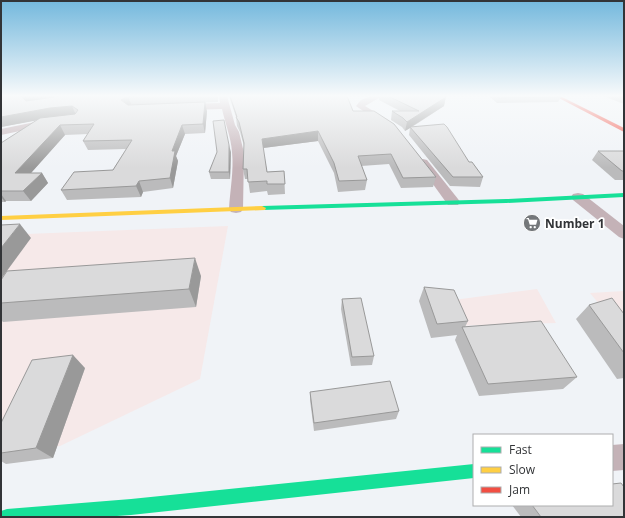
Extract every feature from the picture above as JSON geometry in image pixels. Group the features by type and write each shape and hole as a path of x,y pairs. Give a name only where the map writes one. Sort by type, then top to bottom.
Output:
{"street":[{"path":"1,132 61,120"},
{"path":"229,120 234,132 238,153 236,209"},
{"path":"382,120 393,127"},
{"path":"605,120 624,130"},
{"path":"416,153 453,202"},
{"path":"1,218 506,201 624,195"},
{"path":"578,197 624,234"},
{"path":"613,458 624,457"},
{"path":"7,517 131,507 473,471"}],"shaded area":[{"path":"228,226 200,379 60,446 1,453 1,235"},
{"path":"537,289 556,323 455,326 446,301"},
{"path":"624,291 624,334 590,293"}],"building":[{"path":"37,120 203,120 203,124 182,125 172,151 175,151 170,178 139,181 136,186 61,190 74,172 113,170 132,140 83,141 94,124 60,125 15,173 42,173 23,191 1,191 1,143"},
{"path":"224,120 229,145 229,172 209,172 217,152 213,121"},
{"path":"238,120 388,120 394,124 436,177 403,178 391,154 358,156 367,180 339,181 334,163 318,131 262,139 267,172 284,171 285,184 267,184 267,181 248,182 247,169 243,169 244,143"},
{"path":"444,124 469,162 472,162 483,177 453,177 410,127"},
{"path":"598,151 624,151 624,171 622,171"},
{"path":"20,224 1,248 1,225"},
{"path":"195,258 189,289 1,303 1,280 7,271"},
{"path":"424,287 454,290 468,321 437,324"},
{"path":"361,298 374,356 352,357 342,299"},
{"path":"612,298 624,314 624,353 589,305"},
{"path":"541,321 577,377 488,384 462,327"},
{"path":"73,355 36,448 1,453 1,423 32,360"},
{"path":"390,381 399,411 314,423 310,392"},
{"path":"621,483 624,487 624,517 541,517 533,506 613,506 613,484"}],"traffic: fast":[{"path":"262,208 506,201 624,195"},
{"path":"7,517 131,507 473,471"}],"traffic: slow":[{"path":"1,218 262,208"}],"traffic: jam":[{"path":"605,120 624,130"}],"place":[{"name":"Number 1","path":"532,223"}]}
